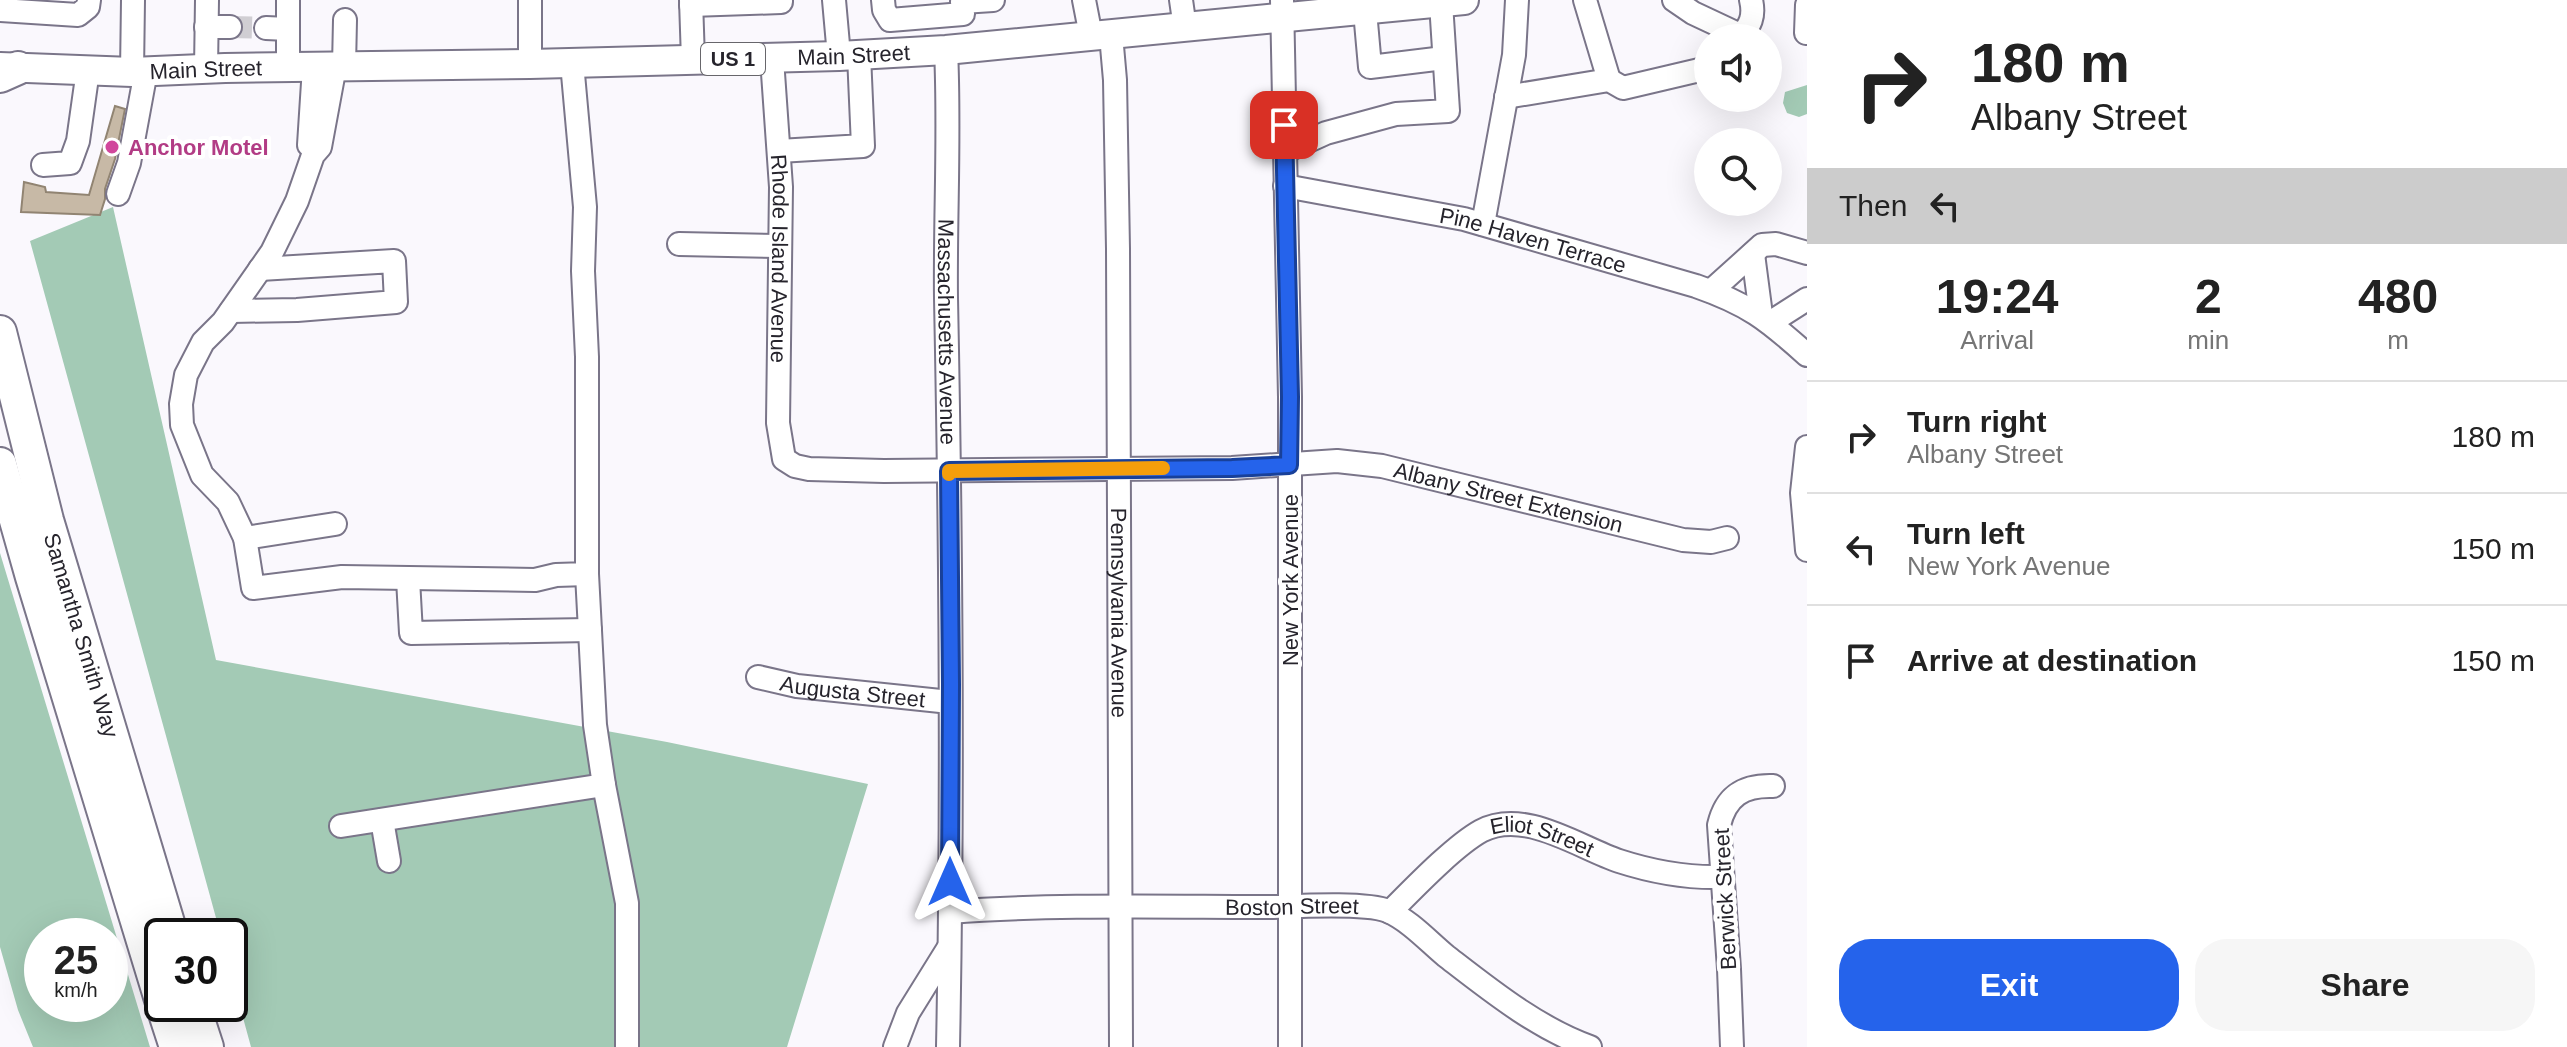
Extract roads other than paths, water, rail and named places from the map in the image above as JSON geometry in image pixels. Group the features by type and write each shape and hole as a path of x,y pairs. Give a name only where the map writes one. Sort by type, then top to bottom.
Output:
{"highway":[{"name":"Samantha Smith Way","path":"0,332 47,520 167,918"},
{"name":"Samantha Smith Way","path":"0,464 144,944"},
{"name":"Samantha Smith Way","path":"168,1022 176,1047"},
{"path":"199,1022 207,1047"}],"main road":[{"name":"Main Street","path":"6,70 139,71 849,56 1101,36 1183,14 1312,8 1365,11 1452,1"}],"street":[{"path":"0,10 41,6 78,15 88,7 89,0"},
{"path":"118,194 129,163 139,71 133,0"},
{"path":"206,69 207,0"},
{"path":"288,0 277,29 320,66"},
{"path":"530,0 530,64"},
{"path":"693,60 691,3 781,0"},
{"path":"779,151 863,146 849,56 834,0"},
{"path":"883,0 890,20 922,8 993,0"},
{"name":"Pennsylvania Avenue","path":"1089,0 1101,36 1116,111 1121,1047"},
{"path":"1483,224 1514,55 1517,0"},
{"path":"1585,0 1609,80"},
{"path":"1674,0 1715,24"},
{"path":"1750,24 1754,12 1751,0"},
{"path":"1284,152 1326,133 1396,114 1448,111 1444,58 1452,1"},
{"name":"Massachusetts Avenue","path":"948,1047 950,702 946,272 949,115 963,5"},
{"path":"1806,33 1807,5"},
{"name":"New York Avenue","path":"1282,9 1290,397 1290,1047"},
{"path":"1365,11 1370,67 1444,58"},
{"path":"345,20 320,66 308,143 313,155 297,201 272,252 231,311 203,342 186,375 181,404 182,425 202,475 228,502 245,538 253,588 342,577 535,580 556,575 587,574"},
{"path":"206,27 230,27"},
{"name":"Rhode Island Avenue","path":"772,59 781,187 778,408 784,459"},
{"path":"572,63 585,207 587,574 595,725 627,903 627,1047"},
{"path":"43,165 70,163 78,141 88,70"},
{"path":"1506,97 1609,80 1623,88 1694,71"},
{"name":"Pine Haven Terrace","path":"1285,186 1483,224 1711,291 1766,319 1807,355"},
{"path":"1711,291 1767,243 1807,253"},
{"path":"679,244 780,246"},
{"path":"1753,254 1766,319 1807,299"},
{"path":"231,311 297,310 396,302 394,261 260,269"},
{"path":"1807,447 1802,493 1807,550"},
{"name":"Albany Street Extension","path":"784,459 795,466 809,469 949,471 1289,465 1337,461 1382,466 1683,540 1711,542 1727,538"},
{"path":"245,538 335,524"},
{"path":"408,579 411,633 590,630"},
{"name":"Augusta Street","path":"758,677 797,686 950,702"},
{"path":"341,826 604,785"},
{"name":"Berwick Street","path":"1732,1047 1719,825 1723,808 1735,796 1754,785 1773,786"},
{"path":"382,820 389,861"},
{"name":"Eliot Street","path":"1390,912 1468,840 1483,830 1499,825 1529,825 1646,869 1688,878 1721,877"},
{"name":"Boston Street","path":"950,912 1290,906 1381,909 1390,912 1511,1004 1544,1025 1590,1047"},
{"path":"895,1047 908,1013 949,946"}],"tunnel":[{"path":"230,27 266,28"}],"place":[{"name":"Anchor Motel","path":"112,147"}]}
